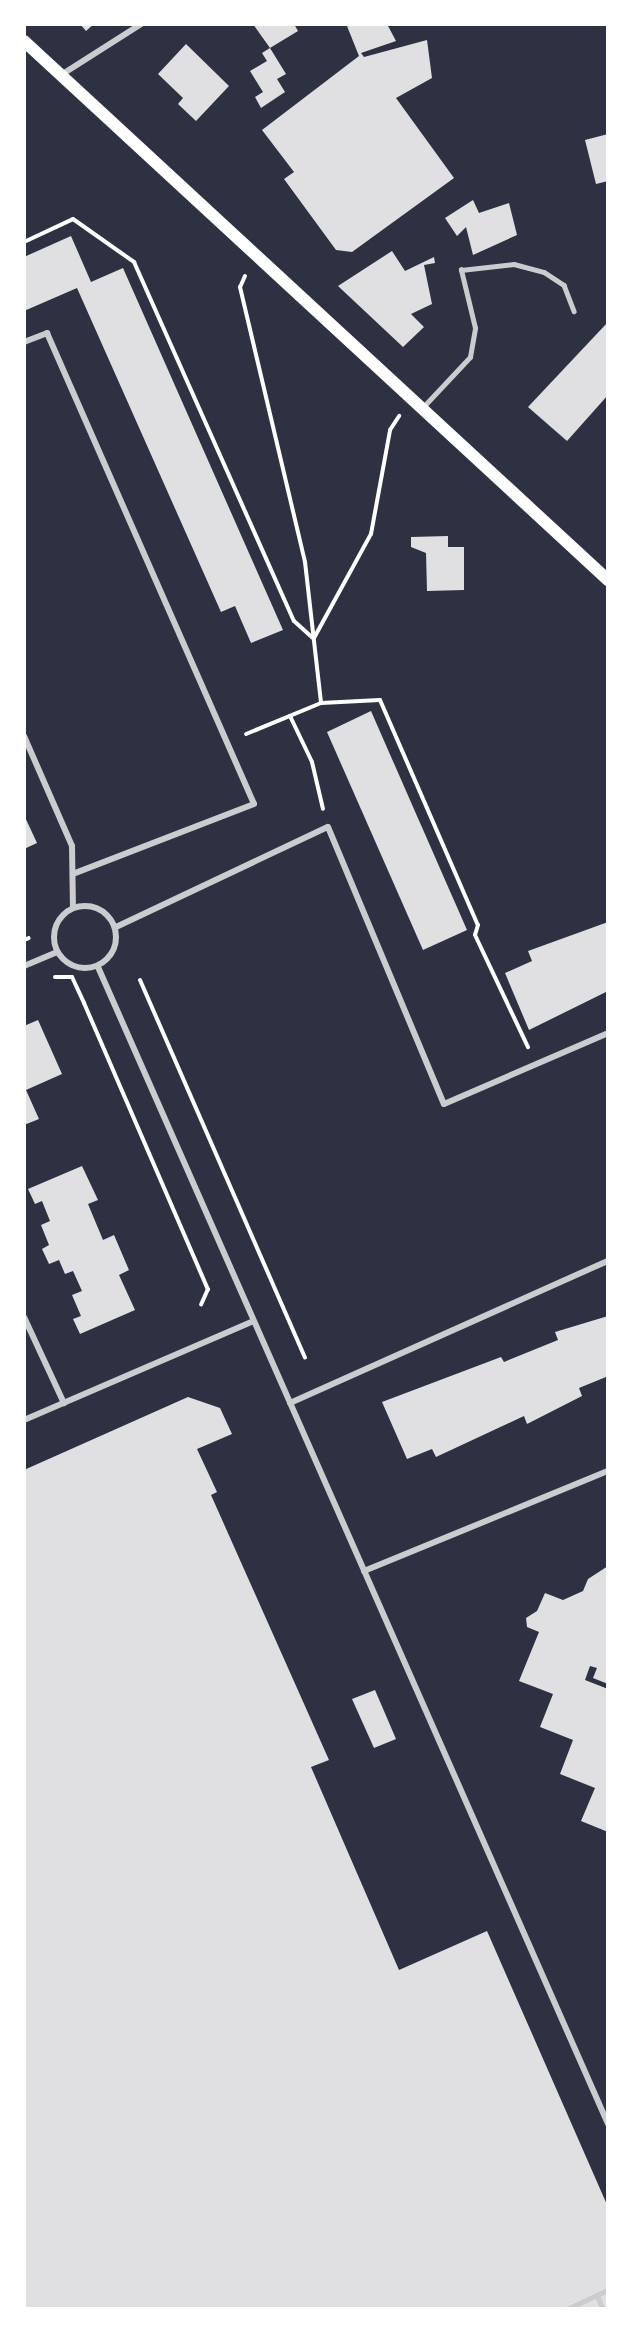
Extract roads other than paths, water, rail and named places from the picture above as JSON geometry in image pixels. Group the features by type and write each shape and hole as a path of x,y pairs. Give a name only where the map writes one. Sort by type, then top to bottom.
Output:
{"main road":[{"path":"24,41 608,580"}],"street":[{"path":"61,75 141,24"},
{"path":"24,342 47,333 254,804 73,874"},
{"path":"24,736 72,846 73,907 55,926 57,952 74,968 98,967 114,950 116,927 98,908 73,907"},
{"path":"116,927 328,827 444,1104 608,1034"},
{"path":"24,966 57,952"},
{"path":"98,967 608,2124"},
{"path":"290,1403 608,1261"},
{"path":"24,1317 64,1403"},
{"path":"24,1420 254,1321"},
{"path":"364,1571 608,1471"}],"lane":[{"path":"422,408 470,357 475,327 461,270 514,264 544,272 564,285 574,311"},
{"path":"567,2309 608,2290"},
{"path":"597,2295 603,2309"}]}
